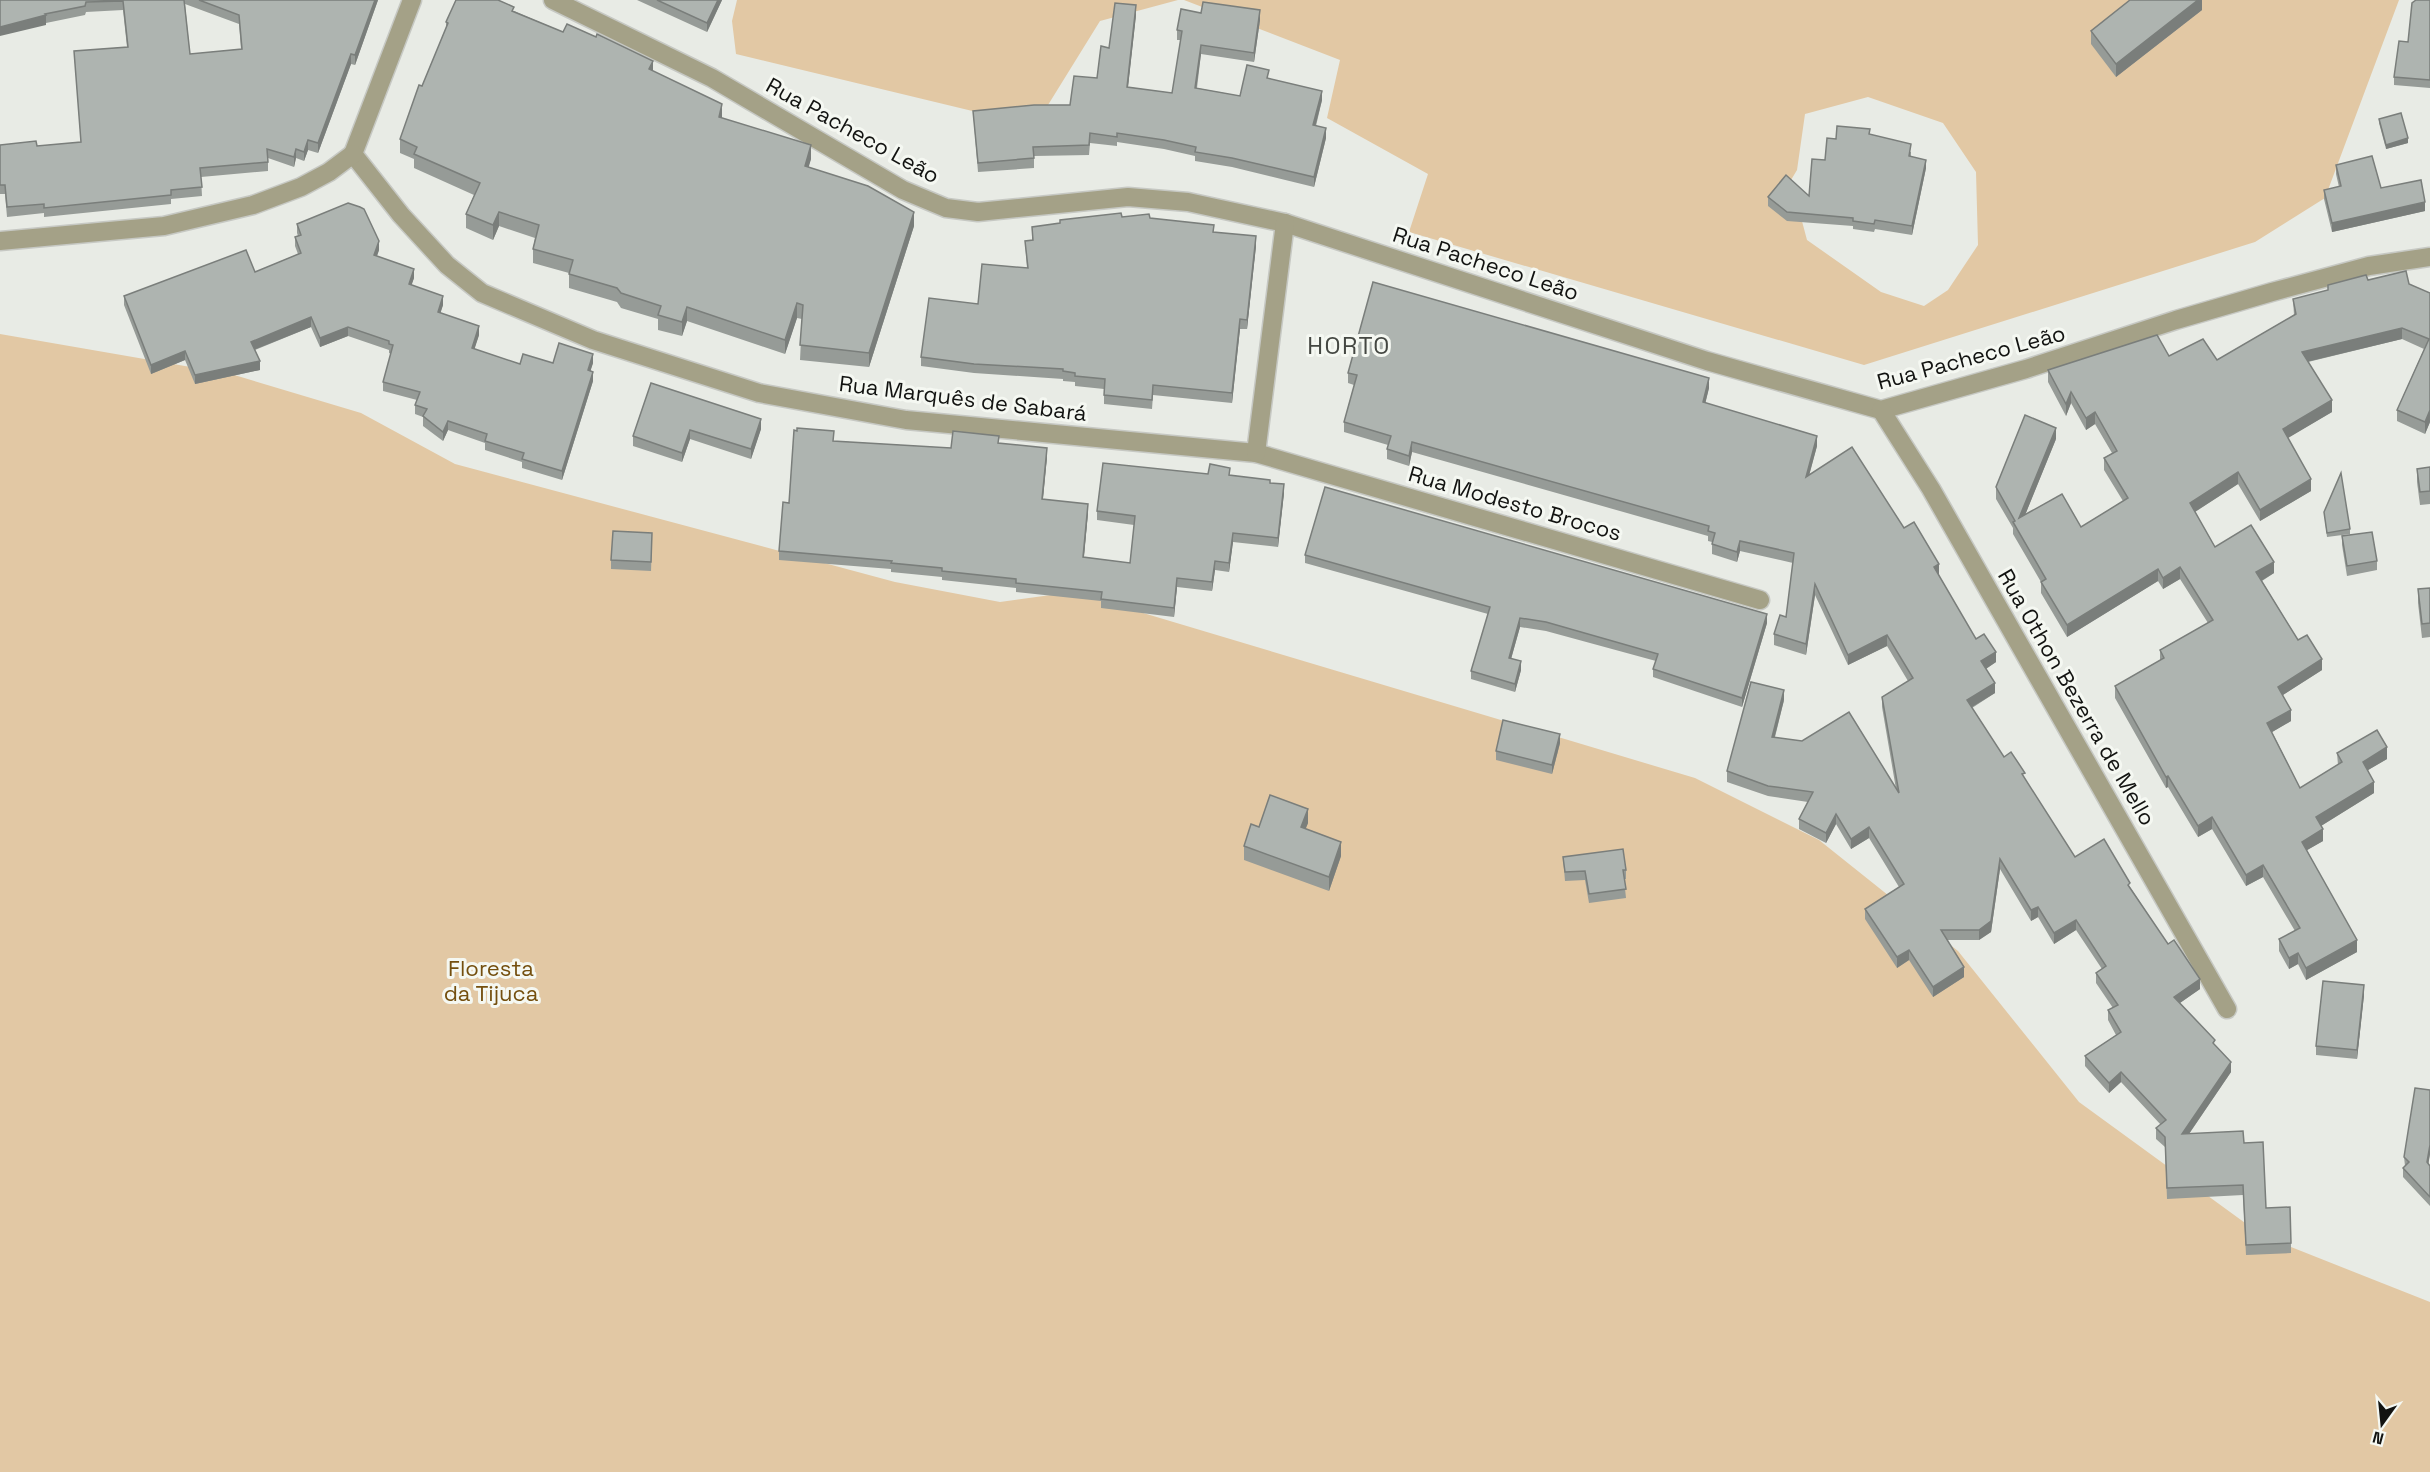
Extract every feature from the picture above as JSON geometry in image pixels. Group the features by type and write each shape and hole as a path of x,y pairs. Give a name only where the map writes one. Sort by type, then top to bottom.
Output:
{"street":[{"path":"0,241 164,226 253,205 301,188 353,154 412,0"},
{"name":"Rua Pacheco Leão","path":"553,0 712,78 903,190 946,208 978,212 1128,197 1188,202 1286,224 1707,361 1881,410 2026,369 2176,320 2262,295 2369,266 2430,257"},
{"name":"Rua Marquês de Sabará","path":"353,154 401,215 447,265 482,293 592,340 759,393 906,420 1256,453"},
{"path":"1256,453 1286,224"},
{"name":"Rua Othon Bezerra de Mello","path":"1881,410 1931,489 2227,1010"},
{"name":"Rua Modesto Brocos","path":"1256,453 1760,600"}],"green space":[{"path":"737,0 1178,0 1100,21 1035,126 736,54 732,21"},
{"path":"1184,0 2399,0 2325,198 2255,242 1864,365 1409,232 1428,174 1327,118 1340,60","holes":["1868,97 1943,123 1976,172 1978,245 1948,290 1924,306 1881,292 1807,240 1791,180 1797,170 1805,114"]},
{"name":"Floresta da Tijuca","path":"0,334 231,374 361,413 455,464 895,582 1000,602 1073,592 1695,778 1819,840 1958,951 2079,1102 2263,1236 2430,1302 2430,1472 0,1472"}],"building":[{"path":"0,0 184,0 190,54 242,49 239,15 199,0 375,0 355,55 351,54 318,143 308,140 304,152 296,149 294,157 267,149 268,162 200,168 202,187 171,190 171,195 44,208 44,204 7,207 5,185 0,185 0,145 36,141 37,146 81,142 74,51 128,47 123,1 86,2 85,6 45,14 0,27"},
{"path":"456,0 498,0 514,7 512,11 563,32 567,24 596,37 597,34 653,61 649,69 722,104 719,117 811,145 805,166 868,186 914,212 869,353 800,345 803,305 797,303 785,340 687,307 682,322 658,315 661,306 621,293 617,288 569,274 573,260 533,249 539,225 499,212 493,225 466,214 480,183 414,154 417,147 400,139 419,85 422,86"},
{"path":"657,0 718,0 707,23"},
{"path":"2130,0 2198,0 2116,64 2091,31"},
{"path":"2416,0 2430,0 2430,80 2394,77 2399,41 2408,42 2412,3"},
{"path":"1203,2 1260,10 1254,53 1201,45 1195,88 1240,96 1247,65 1269,70 1267,78 1322,91 1313,125 1326,128 1314,177 1195,152 1196,147 1117,133 1117,137 1090,133 1089,145 1033,147 1034,158 978,163 973,111 1034,105 1070,105 1074,76 1097,78 1101,46 1109,48 1115,3 1136,5 1127,87 1172,93 1182,31 1177,30 1181,9 1201,13"},
{"path":"2401,113 2408,138 2386,145 2379,119"},
{"path":"1837,126 1870,129 1869,134 1911,144 1909,156 1926,160 1912,226 1875,220 1874,224 1853,221 1853,218 1787,212 1768,197 1786,175 1809,196 1812,159 1825,160 1827,138 1836,139"},
{"path":"2372,156 2381,188 2421,180 2425,202 2332,223 2324,190 2341,186 2336,165"},
{"path":"348,203 364,209 379,241 374,255 414,269 409,284 443,296 438,312 479,326 472,348 520,364 523,354 553,363 559,343 593,354 588,370 593,372 562,471 522,459 524,453 485,441 487,434 448,421 443,432 423,416 427,409 415,405 420,392 383,382 393,345 389,344 389,341 348,327 320,338 311,317 251,342 260,361 195,375 185,351 151,365 124,296 246,250 255,272 301,253 295,237 301,235 297,224"},
{"path":"1121,213 1122,217 1149,214 1150,218 1214,225 1213,232 1256,236 1247,320 1240,319 1232,393 1153,385 1152,400 1104,395 1105,379 1075,376 1075,373 1063,371 1063,369 974,364 921,357 929,298 978,304 982,264 1028,268 1025,241 1033,240 1032,227 1060,223 1060,220"},
{"path":"2406,271 2409,284 2430,293 2430,410 2425,422 2397,410 2429,339 2402,328 2302,352 2332,400 2283,429 2311,479 2260,510 2238,472 2190,503 2215,547 2251,525 2274,562 2256,572 2298,640 2307,635 2322,659 2278,687 2291,710 2267,723 2300,788 2342,762 2337,753 2377,730 2387,747 2363,762 2374,782 2316,817 2323,829 2302,842 2357,940 2306,968 2298,953 2289,958 2279,939 2300,928 2263,865 2246,875 2212,817 2198,826 2168,776 2166,777 2115,686 2164,658 2160,650 2213,620 2180,567 2163,578 2158,569 2067,625 2041,582 2046,579 1996,487 2025,415 2056,428 2019,518 2062,494 2081,527 2128,498 2104,458 2117,451 2095,412 2086,418 2071,392 2066,404 2048,370 2157,335 2169,356 2203,339 2217,360 2296,314 2293,299 2328,290 2328,285 2366,275 2368,280"},
{"path":"1373,282 1709,378 1703,402 1817,436 1806,477 1852,447 1904,528 1914,522 1939,564 1934,567 1976,639 1984,634 1996,652 1981,661 1995,683 1967,700 2004,757 2011,752 2025,773 2022,774 2075,857 2104,839 2130,883 2128,885 2168,944 2174,940 2200,979 2174,997 2215,1040 2213,1043 2231,1062 2182,1134 2243,1131 2244,1143 2263,1142 2266,1208 2290,1207 2291,1243 2246,1245 2243,1185 2167,1188 2165,1137 2156,1128 2166,1120 2121,1072 2109,1083 2085,1056 2121,1032 2108,1010 2118,1005 2096,973 2106,966 2076,920 2054,933 2038,907 2031,910 2000,859 1991,921 1979,930 1941,930 1964,967 1933,987 1909,950 1897,957 1865,909 1904,884 1869,827 1851,839 1836,814 1826,833 1799,819 1813,792 1768,786 1727,771 1751,682 1784,690 1772,737 1802,741 1849,712 1899,793 1882,697 1913,678 1887,635 1848,655 1815,584 1806,644 1774,634 1780,615 1786,617 1794,553 1740,541 1737,552 1712,544 1715,533 1708,531 1709,526 1412,442 1409,456 1387,449 1391,436 1344,422 1357,375 1348,373"},
{"path":"651,383 761,419 751,449 690,430 682,453 633,436"},
{"path":"797,428 834,431 833,441 951,448 953,431 999,436 998,443 1047,448 1042,499 1088,504 1083,557 1130,563 1135,516 1097,511 1103,463 1208,474 1210,464 1230,468 1229,475 1284,484 1278,538 1233,533 1229,563 1215,561 1212,582 1177,578 1174,608 1101,599 1102,592 1016,583 1016,579 942,571 942,568 779,551 783,502 789,503 794,430 797,431"},
{"path":"2430,467 2430,491 2420,492 2417,469"},
{"path":"2341,473 2350,529 2327,533 2324,512"},
{"path":"1325,487 1767,614 1742,698 1653,669 1658,654 1546,622 1520,618 1509,658 1521,661 1515,684 1471,671 1490,607 1305,555"},
{"path":"613,531 652,533 651,562 611,560"},
{"path":"2372,532 2377,561 2347,566 2342,536"},
{"path":"2430,588 2430,623 2422,624 2418,589"},
{"path":"1503,720 1560,734 1552,765 1496,751"},
{"path":"1270,795 1308,809 1301,827 1341,842 1329,877 1244,846 1251,824 1259,827"},
{"path":"1623,849 1626,889 1589,894 1585,871 1565,872 1563,857"},
{"path":"2323,981 2364,985 2357,1050 2316,1046"},
{"path":"2415,1088 2430,1090 2430,1145 2427,1162 2430,1166 2430,1197 2403,1168 2409,1162 2404,1157"}],"district":[{"name":"HORTO","path":"1349,346"}]}
